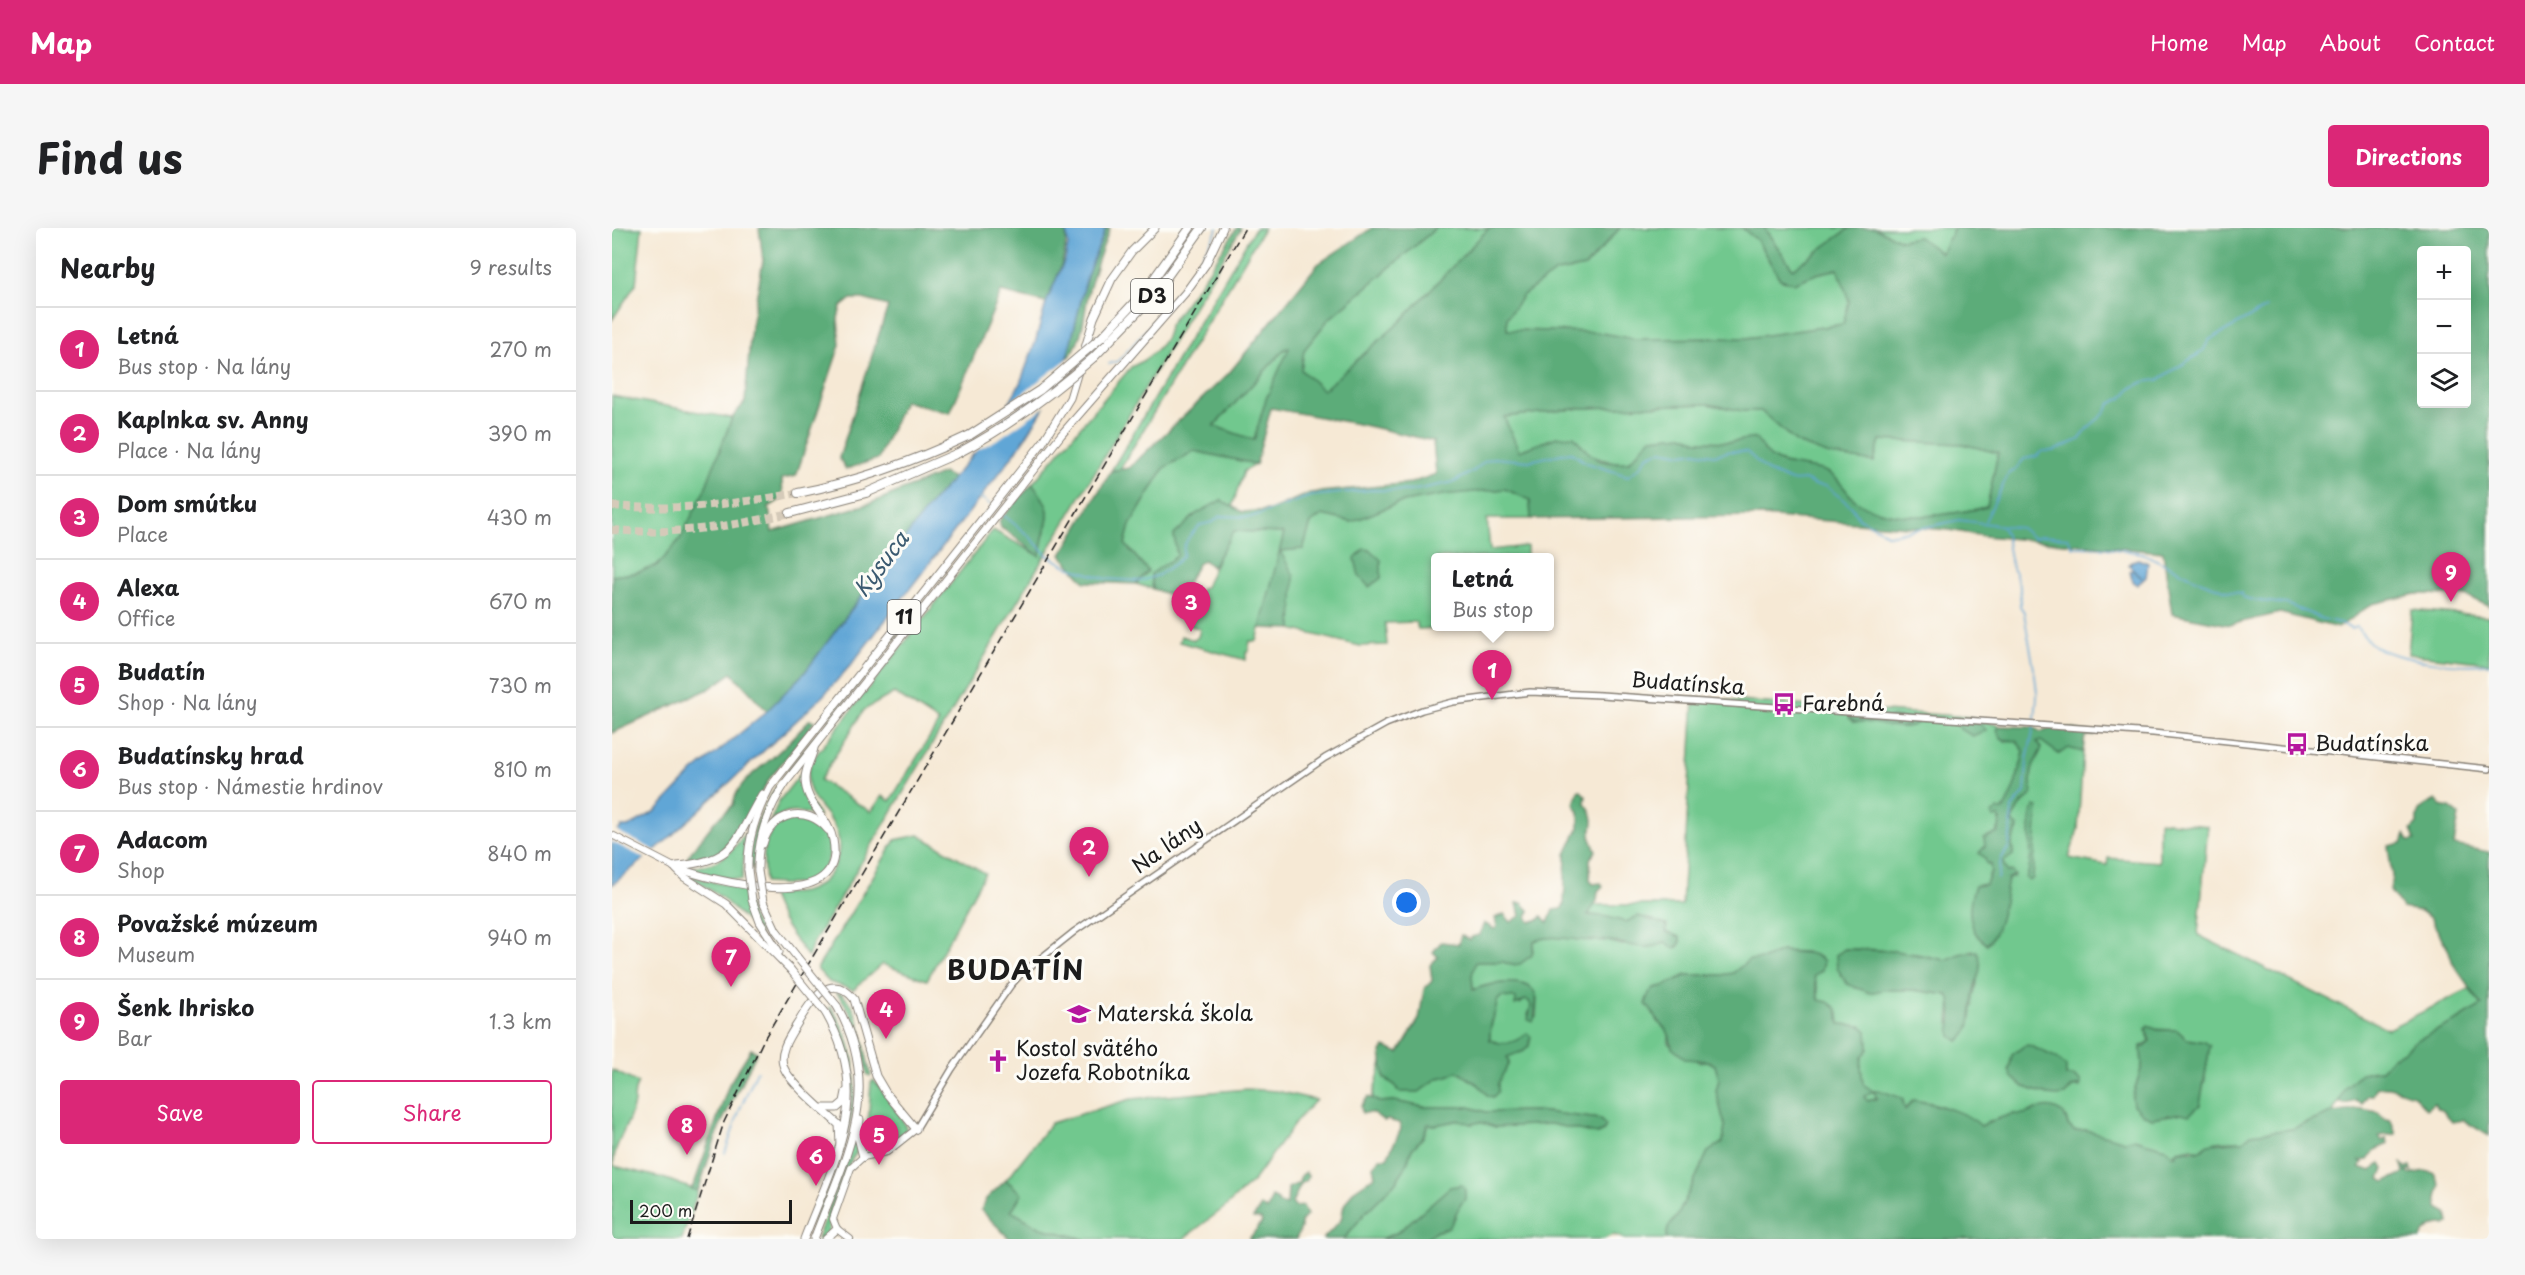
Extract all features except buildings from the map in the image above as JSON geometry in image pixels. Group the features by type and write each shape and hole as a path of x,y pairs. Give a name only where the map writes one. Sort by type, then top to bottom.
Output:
{"highway":[{"name":"D3","path":"798,492 892,468 970,435 1040,390 1103,336 1144,291 1190,228"},
{"name":"D3","path":"790,513 866,493 897,481 975,444 1045,399 1094,357 1153,296 1202,228"}],"main road":[{"name":"11","path":"804,1239 840,1144 849,1107 847,1071 841,1044 825,1012 790,969 765,932 752,900 748,849 752,829 770,787 1059,418 1075,383 1102,300 1116,272 1132,251 1155,228"},
{"name":"11","path":"814,1239 853,1132 860,1103 860,1081 857,1055 837,1006 776,930 764,902 758,867 759,844 768,811 786,782 815,744 1002,508 1061,435 1167,315 1206,264 1223,228"},
{"path":"612,835 674,867 717,880 782,888 804,887 815,882 829,868 834,854 828,822 812,803 807,790 805,777 815,744"},
{"path":"674,867 703,864 729,850 740,837 761,795 770,787"},
{"path":"758,867 767,832 775,822 786,816 799,814 811,816 822,822 832,836"},
{"path":"674,867 684,877 726,904 790,969"},
{"path":"840,1144 840,1127 789,1077 782,1063 782,1055 792,1032 813,999 824,990 837,988 845,991 854,999 876,1076 886,1093 916,1129"},
{"path":"819,1106 830,1109 841,1105 845,1098 847,1071"},
{"path":"850,1239 837,1229 833,1216 851,1168 863,1157 858,1137 862,1109 860,1103"},
{"name":"Na lány","path":"863,1157 887,1152 916,1129"},
{"path":"826,1239 837,1229"}],"street":[{"name":"Budatínska","path":"1539,692 2157,733 2489,769"},
{"name":"Na lány","path":"916,1129 952,1069 1011,985 1055,945 1101,912 1316,764 1371,731 1407,716 1453,702 1539,692"}],"green space":[{"path":"612,228 642,228 636,284 612,320"},
{"path":"759,228 1066,228 1066,238 1061,267 1046,303 1001,292 950,413 904,401 878,459 846,469 839,458 888,306 863,299 851,299 841,307 838,318 840,345 796,476 782,479 783,498 769,507 772,532 871,503 943,473 953,478 928,507 805,672 767,711 732,673 709,689 612,733 612,576 636,573 658,565 680,539 705,489 732,418 745,402 751,326 763,261"},
{"path":"1106,228 1110,228 1089,290 1080,337 1066,360 1087,276"},
{"path":"1237,228 1241,228 812,945 808,957 781,919 770,893 806,891 823,881 835,865 839,846 838,836 809,787 808,777 812,760 993,530 1040,556 1048,512 1041,495 1032,484 1131,367 1144,360 1161,344 1169,325","holes":["894,693 939,722 890,801 882,796 871,812 820,780 864,710"]},
{"path":"1255,228 1264,228 1120,469 1111,471"},
{"path":"1372,228 1436,228 1328,320 1304,350 1301,370 1323,390 1400,322 1489,228 1620,228 1585,267 1556,272 1523,295 1507,318 1507,330 1596,332 1635,339 1747,338 1843,324 1849,301 1838,269 1816,274 1794,283 1780,279 1757,240 1742,228 1764,228 1793,269 1850,228 1874,228 1901,240 1918,237 1941,253 1954,228 2489,228 2489,606 2463,595 2416,594 2372,604 2338,628 2280,613 2229,625 2172,614 2163,552 1984,536 1949,530 1761,516 1531,519 1530,500 1505,489 1443,495 1398,503 1352,522 1322,515 1311,523 1303,549 1280,551 1294,576 1292,629 1260,628 1284,533 1234,531 1212,567 1204,560 1198,564 1178,598 1153,589 1151,574 1177,556 1174,535 1196,514 1221,500 1242,512 1270,510 1310,493 1411,483 1436,474 1433,441 1271,408 1256,464 1194,451 1164,468 1130,525 1125,544 1148,571 1136,584 1085,582 1061,555 1111,471 1129,468 1229,373 1318,264","holes":["1289,348 1266,399 1254,440 1214,426 1285,349","1708,404 1743,411 1761,411 1797,443 1830,455 1874,462 1880,440 1963,444 1998,453 1987,507 1938,515 1903,516 1886,513 1856,501 1835,477 1827,472 1787,464 1770,457 1756,438 1730,442 1698,441 1683,435 1651,438 1629,462 1597,459 1574,436 1557,437 1519,451 1504,417 1582,408"]},
{"path":"1436,228 1489,228 1400,322 1323,391 1301,370 1304,350 1328,320"},
{"path":"1620,228 1742,228 1757,240 1780,279 1794,283 1816,274 1838,269 1850,302 1843,324 1747,338 1635,339 1596,332 1507,330 1506,318 1523,295 1556,272 1585,267"},
{"path":"1764,228 1850,228 1793,269"},
{"path":"1874,228 1954,228 1942,254 1918,237 1901,240"},
{"path":"1290,348 1266,399 1254,440 1214,426 1285,349"},
{"path":"612,396 732,418 702,498 681,538 669,554 657,565 646,570 612,576"},
{"path":"1708,404 1743,411 1761,411 1797,443 1830,455 1874,462 1880,440 1963,444 1998,453 1987,507 1937,515 1886,514 1856,501 1835,477 1827,472 1786,464 1770,457 1756,438 1730,442 1698,441 1683,435 1652,438 1629,462 1600,459 1557,437 1519,451 1504,417 1582,408"},
{"path":"1194,451 1256,464 1244,471 1232,507 1221,501 1196,514 1174,535 1177,556 1151,574 1153,589 1136,584 1148,571 1125,544 1130,525 1164,468"},
{"path":"1032,484 1041,495 1048,512 1040,556 1001,528 999,521"},
{"path":"1505,489 1530,500 1531,519 1487,519 1490,550 1527,546 1527,553 1431,553 1431,628 1418,629 1416,622 1385,623 1387,645 1360,646 1291,629 1280,551 1257,641 1250,641 1246,660 1179,642 1181,636 1194,640 1198,637 1200,629 1189,625 1191,617 1184,611 1205,587 1227,538 1234,531 1284,533 1280,550 1303,549 1311,523 1322,515 1352,522 1398,503 1446,494"},
{"path":"1364,549 1370,550 1381,560 1381,578 1369,587 1359,576 1355,559"},
{"path":"916,608 918,610 827,722 827,721"},
{"path":"2412,610 2489,617 2489,663 2408,654"},
{"path":"1694,698 1971,717 2000,726 1997,730 2005,741 2017,741 2024,752 2010,796 2003,810 1999,810 1998,817 2001,823 1995,836 1988,836 1985,846 1986,863 1992,867 1986,884 1975,886 1974,890 1971,913 1973,927 1980,939 1987,944 2000,914 2008,879 2014,877 2007,872 2003,862 2013,855 2012,843 2018,829 2012,820 2020,806 2032,794 2031,774 2042,748 2037,742 2041,741 2059,754 2068,747 2083,752 2078,829 2069,858 2107,865 2108,858 2159,862 2159,821 2208,826 2198,935 2388,1029 2469,989 2482,1005 2458,1020 2415,1041 2406,1050 2393,1057 2381,1070 2371,1070 2356,1078 2332,1113 2292,1129 2251,1134 2243,1141 2208,1144 2200,1151 2192,1148 2177,1151 2176,1155 2172,1156 2166,1148 2134,1139 2125,1142 2086,1130 2074,1131 2068,1125 2066,1117 2035,1109 2022,1115 2012,1114 2002,1119 1988,1121 1981,1127 1963,1115 1929,1102 1919,1103 1905,1110 1903,1100 1877,1097 1868,1101 1863,1097 1861,1066 1862,1057 1868,1049 1867,1031 1861,1026 1840,1024 1839,1013 1818,1000 1818,989 1806,952 1781,951 1764,959 1749,960 1733,973 1687,975 1664,986 1654,988 1646,1000 1657,1020 1669,1034 1669,1044 1699,1062 1708,1061 1715,1065 1719,1079 1716,1091 1725,1126 1723,1142 1708,1152 1678,1215 1668,1228 1666,1239 1625,1239 1614,1235 1603,1239 1424,1239 1437,1231 1445,1230 1455,1218 1458,1206 1416,1218 1396,1233 1381,1239 1344,1239 1365,1213 1395,1183 1405,1168 1412,1149 1423,1137 1428,1124 1435,1125 1460,1120 1471,1124 1480,1122 1495,1127 1551,1124 1597,1134 1604,1131 1600,1119 1537,1111 1486,1112 1469,1107 1424,1107 1394,1101 1379,1102 1372,1098 1382,1062 1384,1078 1395,1085 1397,1090 1419,1092 1438,1078 1457,1071 1479,1085 1488,1096 1509,1063 1507,1056 1527,1033 1509,1042 1500,1043 1490,1040 1497,1001 1501,997 1516,998 1520,1004 1525,1000 1530,1001 1528,1015 1536,1017 1537,998 1529,985 1494,984 1473,990 1472,975 1475,962 1503,962 1512,965 1533,951 1534,941 1549,936 1580,940 1600,939 1622,945 1665,942 1671,947 1678,947 1681,941 1666,932 1654,920 1638,916 1626,922 1587,914 1595,905 1682,905","holes":["1853,714 1913,719 1909,726 1879,724","1845,949 1917,954 1946,960 1973,950 1977,984 1972,999 1973,1006 1949,1024 1951,1000 1948,995 1913,990 1883,990","2146,1029 2177,1030 2187,1039 2205,1042 2208,1053 2205,1082 2182,1113 2152,1118 2132,1098 2142,1066 2141,1047 2150,1041","2024,1046 2038,1049 2053,1059 2066,1076 2073,1076 2080,1087 2072,1087 2068,1092 2048,1095 2022,1086 2012,1077 2009,1070 2012,1055"]},
{"path":"1852,714 1913,719 1917,723 1895,727 1869,722 1854,722 1849,718"},
{"path":"809,720 815,721 770,778 734,840 716,856 687,862 688,856 715,821 733,805 742,784 787,744"},
{"path":"1960,723 1981,724 1986,730 1973,736 1961,730 1958,726"},
{"path":"2000,726 2033,727 2041,732 2046,729 2066,728 2094,732 2095,735 2085,736 2083,752 2068,748 2059,754 2041,741 2037,742 2042,748 2032,770 2032,794 2020,806 2012,819 2013,823 2018,826 2012,843 2013,855 2003,862 2007,872 2011,871 2015,875 2008,879 1999,924 1987,944 1976,933 1970,918 1975,886 1986,884 1991,872 1990,864 1986,863 1985,858 1979,853 1985,846 1984,838 1998,833 2001,820 1998,817 1993,818 1991,814 1997,810 2003,810 2007,803 2016,782 2024,752 2017,741 2004,740 2000,737 1997,730"},
{"path":"821,728 823,729 771,797 758,829 752,870 750,852 761,813 784,775"},
{"path":"804,769 805,795 820,817 795,812 783,814 770,822 779,801"},
{"path":"1580,790 1586,796 1585,803 1593,818 1590,836 1596,851 1590,859 1590,880 1593,884 1601,883 1603,886 1598,891 1597,901 1588,915 1604,916 1626,922 1638,916 1667,925 1666,932 1680,937 1680,944 1674,948 1665,942 1645,947 1611,941 1551,938 1534,941 1532,955 1520,964 1476,962 1472,975 1473,990 1502,983 1513,983 1531,988 1535,994 1533,1022 1528,1020 1531,1006 1529,1001 1525,1000 1515,1005 1516,998 1501,997 1497,1001 1490,1030 1490,1040 1500,1043 1514,1041 1527,1033 1531,1037 1529,1046 1524,1051 1507,1057 1509,1063 1498,1083 1498,1092 1493,1097 1488,1096 1479,1085 1457,1071 1438,1078 1419,1092 1399,1092 1395,1085 1384,1078 1381,1052 1385,1047 1399,1053 1419,1019 1424,989 1432,981 1430,965 1438,957 1433,952 1441,942 1459,944 1461,935 1470,940 1479,935 1484,923 1494,929 1497,927 1495,918 1504,914 1511,922 1520,916 1517,903 1522,903 1530,911 1527,916 1530,922 1542,916 1548,923 1553,910 1561,909 1564,905 1566,854 1579,827 1579,812 1574,804"},
{"path":"2436,800 2441,806 2450,808 2459,815 2454,845 2489,852 2489,1136 2463,1120 2453,1122 2442,1110 2437,1109 2434,1103 2426,1109 2414,1095 2390,1087 2376,1088 2373,1095 2368,1095 2362,1104 2356,1101 2345,1104 2339,1102 2344,1089 2361,1073 2381,1070 2393,1057 2406,1050 2415,1041 2458,1020 2482,1005 2453,964 2449,951 2431,919 2421,911 2402,908 2390,891 2392,876 2388,846 2402,843 2405,834 2409,841 2415,840 2411,830 2417,824 2419,811"},
{"path":"2034,806 2038,807 2033,878 2030,881 2026,878 2030,861 2030,824"},
{"path":"799,816 817,823 827,836 829,852 824,868 807,882 765,883 764,860 768,837 777,824"},
{"path":"746,833 742,880 717,877 687,868 721,859"},
{"path":"919,835 985,873 927,980 882,964 853,990 829,982 817,969 895,840"},
{"path":"686,874 717,883 743,887 752,917 761,935 721,897"},
{"path":"1845,949 1896,951 1946,960 1959,954 1977,951 1980,969 1974,991 1969,1028 1966,1033 1958,1041 1951,1036 1951,1004 1948,995 1913,990 1883,990 1870,993 1847,984 1837,968 1836,955"},
{"path":"1781,951 1809,953 1824,961 1822,970 1814,976 1819,1000 1828,1002 1837,1009 1840,1024 1861,1026 1867,1031 1868,1049 1862,1057 1861,1066 1863,1084 1873,1091 1879,1090 1902,1098 1905,1110 1913,1100 1921,1101 1959,1112 1981,1126 2010,1115 2019,1115 2048,1107 2064,1114 2068,1125 2074,1131 2086,1130 2125,1141 2134,1139 2166,1148 2173,1156 2176,1155 2174,1153 2181,1151 2200,1151 2208,1144 2243,1141 2251,1134 2292,1129 2332,1113 2362,1109 2378,1112 2385,1119 2391,1120 2396,1134 2379,1136 2382,1141 2387,1138 2388,1144 2375,1150 2368,1160 2360,1161 2363,1163 2360,1167 2371,1171 2381,1163 2384,1168 2380,1179 2385,1182 2404,1173 2402,1164 2407,1169 2411,1166 2412,1171 2406,1172 2410,1174 2425,1171 2434,1173 2440,1186 2437,1197 2438,1208 2447,1213 2449,1223 2431,1227 2421,1239 1666,1239 1668,1228 1678,1215 1708,1152 1723,1142 1725,1126 1716,1091 1719,1079 1715,1065 1708,1061 1686,1059 1672,1048 1669,1034 1646,1004 1649,993 1654,988 1664,986 1687,975 1733,973 1749,960 1764,959","holes":["1873,1091 1877,1098 1868,1101 1864,1097"]},
{"path":"836,992 851,1005 856,1016 870,1076 867,1074 861,1041 854,1020"},
{"path":"831,1007 844,1030 851,1052 855,1075 854,1097 851,1120 838,1165 811,1235 815,1217 843,1140 852,1098 852,1076 848,1055 841,1032 829,1008"},
{"path":"2148,1026 2158,1030 2177,1030 2187,1039 2205,1042 2210,1046 2200,1105 2189,1115 2182,1113 2152,1118 2142,1114 2133,1105 2132,1098 2142,1066 2141,1046 2144,1047 2150,1041 2146,1029"},
{"path":"2028,1045 2053,1056 2066,1066 2066,1076 2073,1076 2081,1081 2081,1085 2072,1087 2065,1095 2057,1096 2022,1086 2012,1077 2009,1070 2012,1055"},
{"path":"751,1049 757,1052 719,1128 698,1191 691,1189 729,1084"},
{"path":"612,1070 638,1083 630,1118 616,1149 614,1166 666,1179 698,1191 682,1239 612,1238"},
{"path":"874,1080 906,1127 903,1135 891,1145 875,1151 868,1125 871,1082"},
{"path":"1247,1089 1277,1091 1316,1100 1298,1119 1253,1181 1224,1208 1183,1239 1085,1239 1041,1228 1011,1211 1022,1194 1006,1180 1051,1123 1131,1099"},
{"path":"1368,1097 1379,1102 1394,1101 1424,1107 1469,1107 1486,1112 1537,1111 1600,1119 1606,1126 1597,1134 1551,1124 1495,1127 1480,1122 1471,1124 1460,1120 1435,1125 1428,1124 1423,1137 1412,1149 1405,1168 1395,1183 1365,1213 1344,1239 1323,1239 1341,1220 1344,1205 1353,1191 1375,1176 1373,1166 1380,1158 1387,1158 1401,1129 1399,1123 1384,1121 1373,1113 1362,1113 1361,1106"},
{"path":"855,1137 857,1152 838,1189 829,1217 828,1232 823,1239 817,1239"},
{"path":"1305,1172 1308,1176 1307,1180 1301,1184 1292,1203 1295,1207 1303,1206 1307,1215 1301,1222 1296,1239 1249,1239 1262,1222 1261,1219 1253,1218 1261,1206 1267,1210 1272,1197 1278,1200 1278,1203 1287,1205 1288,1188 1299,1183 1300,1177"},
{"path":"1006,1180 1022,1194 1011,1211 1041,1228 1085,1239 1010,1239 981,1210 986,1199"},
{"path":"1462,1185 1465,1188 1465,1199 1449,1228 1437,1231 1424,1239 1381,1239 1397,1233 1450,1187"}],"water":[{"path":"1066,228 1106,228 1087,276 1068,354 1056,387 1018,449 850,666 821,698 666,841 612,885 612,839 621,827 628,827 656,811 693,772 767,711 805,672 928,507 994,430 1020,383 1035,343 1046,303 1065,259 1068,245"},
{"path":"2138,559 2148,563 2146,577 2137,585 2129,571 2132,570 2142,578 2129,565"}],"pier":[{"path":"1070,357 1062,379 993,426 1004,407"},
{"path":"1058,388 1049,404 1000,438 969,455 990,430"},
{"path":"615,830 658,852 648,860 612,842 612,834"}],"waterway":[{"path":"1109,364 1118,361 1173,298 1197,264 1218,228"},
{"path":"1985,521 2009,473 2014,471 2024,459 2037,456 2043,451 2053,451 2079,440 2105,413 2110,404 2122,398 2130,389 2143,382 2158,380 2203,351 2209,340 2266,308"},
{"path":"1002,514 1028,535 1047,555 1070,568 1107,579 1141,581 1159,575 1177,562 1183,556 1184,546 1189,537 1200,525 1213,522 1220,516 1251,517 1311,496 1371,490 1410,491 1454,482 1475,470 1485,461 1494,458 1529,461 1570,452 1587,463 1628,476 1640,467 1647,456 1662,450 1683,454 1695,452 1714,455 1731,451 1747,452 1767,471 1791,481 1805,480 1815,485 1826,486 1851,506 1859,518 1889,535 1959,520 2021,528 2033,538 2040,536 2068,538 2073,547 2142,553 2202,582 2227,591 2241,593 2243,597 2286,604 2323,619 2341,623 2351,629 2356,627 2375,647 2387,652 2430,662 2461,665 2489,664"},
{"path":"980,497 991,505"},
{"path":"2002,527 2006,535 2010,560 2020,587 2020,606 2024,612 2033,663 2037,694 2035,722"},
{"path":"1998,879 2001,859 2009,847 2012,808 2025,792 2027,760 2034,727"},
{"path":"725,1153 740,1109 757,1071"}],"tunnel":[{"path":"612,506 659,508 705,506 798,493"},
{"path":"612,530 702,529 790,513"}],"railway":[{"path":"687,1239 724,1122 764,1039 1245,228"}],"place":[{"name":"Šenk Ihrisko","path":"2451,602"},
{"name":"Dom smútku","path":"1191,632"},
{"name":"Letná","path":"1492,700"},
{"name":"Farebná","path":"1784,704"},
{"name":"Budatínska","path":"2297,744"},
{"name":"Kaplnka sv. Anny","path":"1089,877"},
{"name":"Adacom","path":"731,987"},
{"name":"Materská škola","path":"1079,1014"},
{"name":"Alexa","path":"886,1039"},
{"name":"Kostol svätého Jozefa Robotníka","path":"998,1061"},
{"name":"Považské múzeum","path":"687,1155"},
{"name":"Budatín","path":"879,1165"},
{"name":"Budatínsky hrad","path":"816,1186"}],"district":[{"name":"BUDATÍN","path":"1016,971"}],"water label":[{"name":"Kysuca","path":"881,564"}]}
